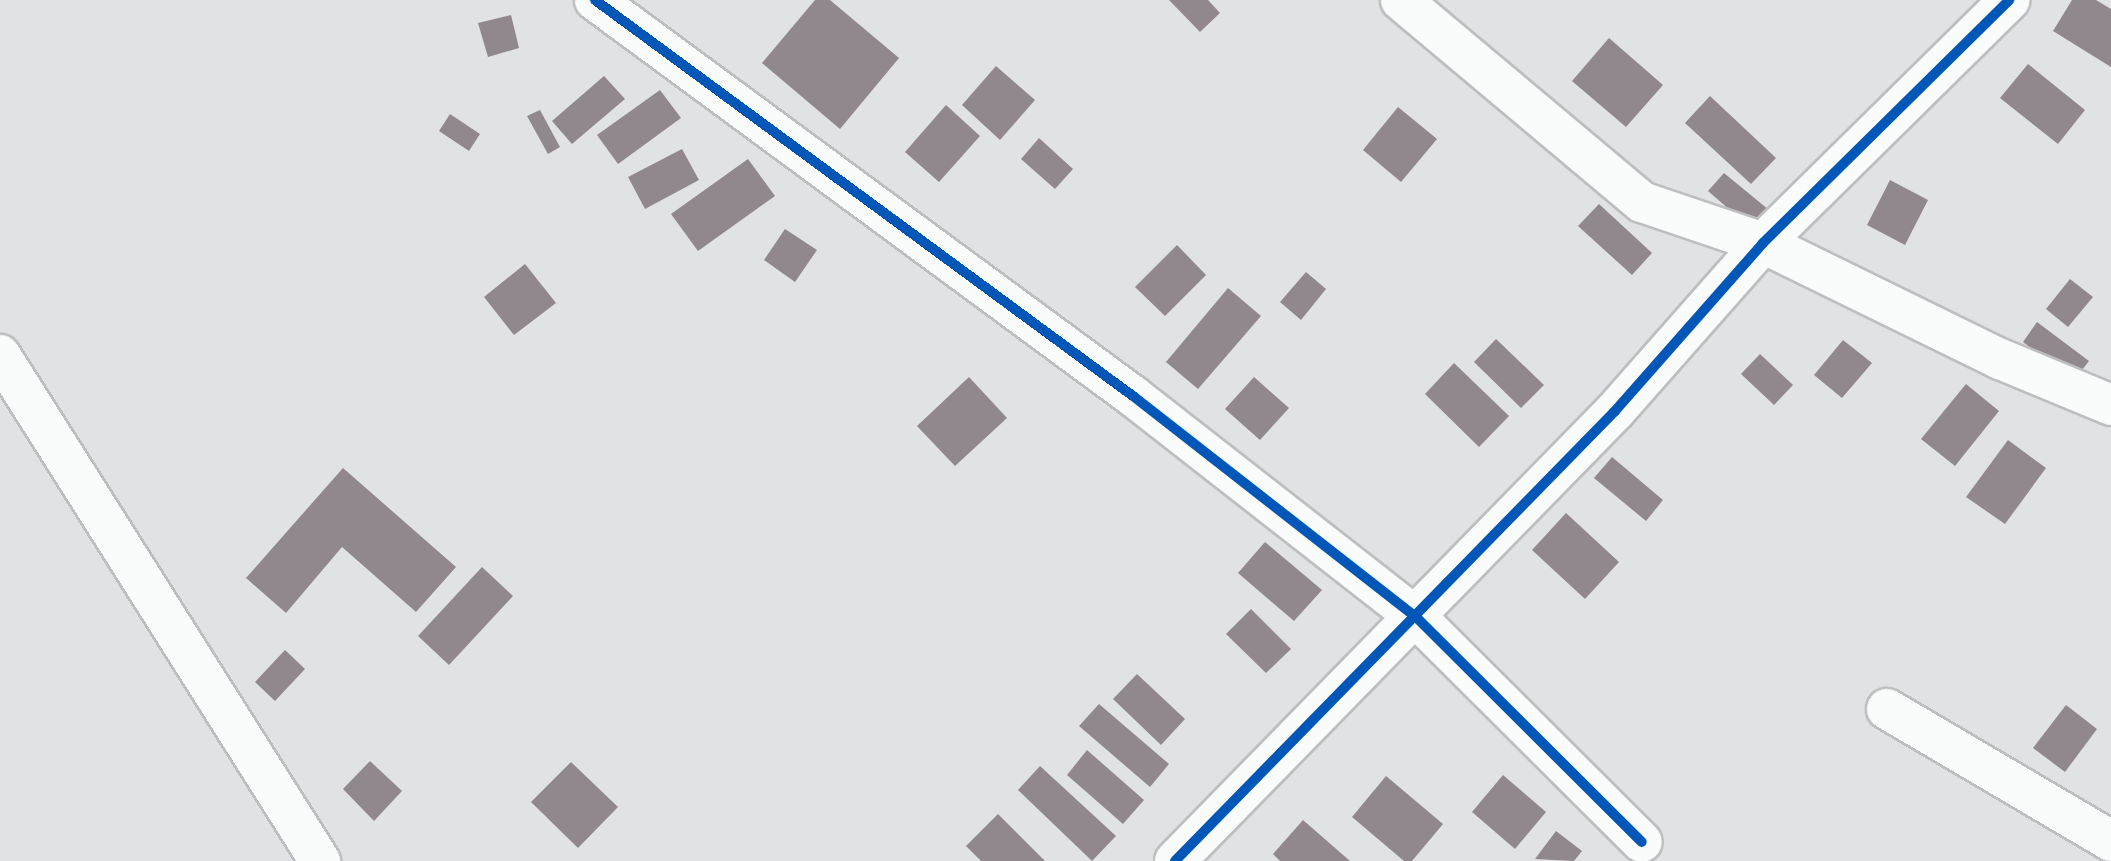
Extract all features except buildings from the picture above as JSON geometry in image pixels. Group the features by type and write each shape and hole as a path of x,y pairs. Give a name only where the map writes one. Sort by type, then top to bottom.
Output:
{"street":[{"path":"595,0 1133,396 1415,616 1642,842"},
{"path":"1401,0 1642,202 1763,243 2000,359 2111,405"},
{"path":"1175,861 1615,411 1763,243 2009,0"},
{"path":"0,355 302,854"},
{"path":"1887,709 2111,841"}],"cycle path":[{"path":"595,0 1133,396 1415,616 1642,842"},
{"path":"1175,861 1615,411 1763,243 2009,0"}]}
